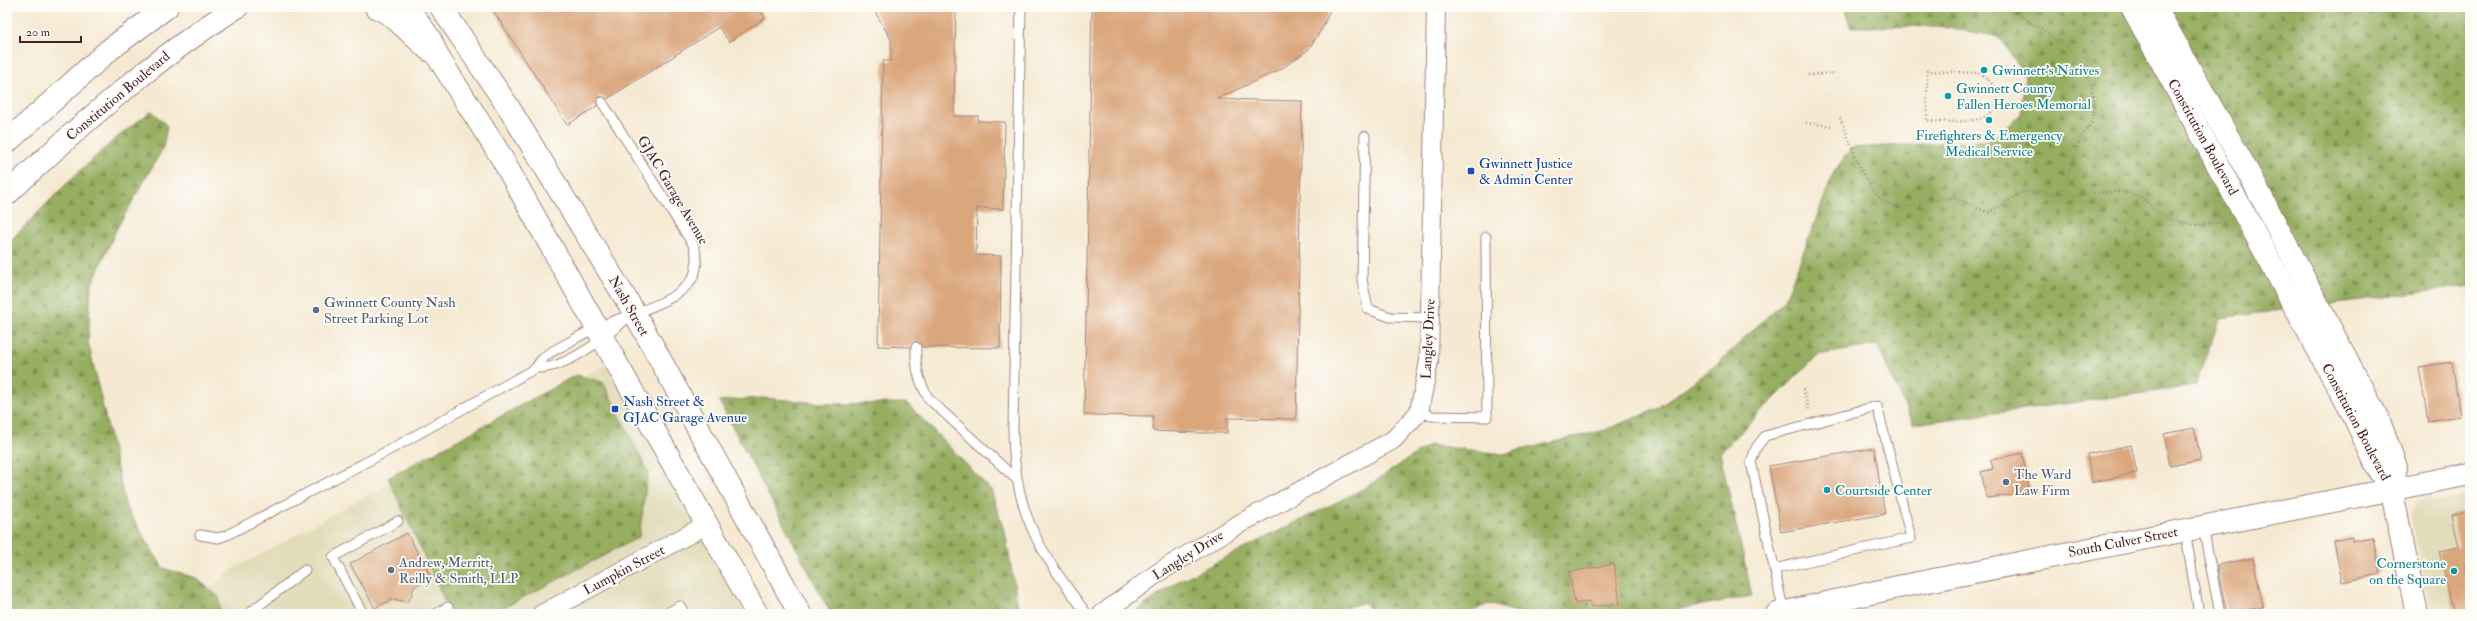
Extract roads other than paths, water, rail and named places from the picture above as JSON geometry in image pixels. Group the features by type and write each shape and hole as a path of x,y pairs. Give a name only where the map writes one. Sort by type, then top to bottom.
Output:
{"street":[{"path":"7,142 109,50 167,7"},
{"name":"Constitution Boulevard","path":"7,194 102,106 154,64 237,7"},
{"path":"376,7 391,16 416,41 438,57"},
{"path":"407,7 429,36 438,57 500,155 757,614"},
{"name":"Nash Street","path":"441,7 507,105 634,312 800,614"},
{"name":"Langley Drive","path":"1102,614 1159,572 1230,529 1393,440 1419,412 1427,380 1430,318 1436,7"},
{"name":"Constitution Boulevard","path":"2132,7 2353,414 2379,471 2391,488"},
{"name":"Constitution Boulevard","path":"2155,7 2254,183 2375,414 2396,467 2391,488"},
{"name":"South Culver Street","path":"1781,613 1898,587 2391,488 2470,474"},
{"path":"2391,488 2417,614"},
{"name":"Lumpkin Street","path":"542,614 706,525"}],"lane":[{"path":"1021,7 1013,426 1016,478 1029,524 1041,548 1087,614"},
{"name":"GJAC Garage Avenue","path":"600,334 634,312 661,303 682,289 692,279 697,256 694,246 602,102"},
{"path":"1365,136 1362,280 1368,309 1390,317 1430,318"},
{"path":"1419,412 1432,416 1487,417 1486,237"},
{"path":"200,534 218,538 227,535 393,448 536,368 548,369 634,312"},
{"path":"536,368 541,357 600,334"},
{"path":"916,347 915,366 921,386 929,399 1016,478"},
{"path":"1774,569 1911,538 1877,406 1765,436 1756,448 1751,462 1774,569 1781,613"},
{"path":"363,614 333,557 398,521"},
{"path":"2194,528 2199,614"},
{"path":"2194,528 2220,614"},
{"path":"248,614 305,570"},
{"path":"665,614 680,606 685,614"},
{"path":"436,614 448,607"}],"place":[{"name":"Gwinnett's Natives","path":"1984,70"},
{"name":"Gwinnett County Fallen Heroes Memorial","path":"1948,96"},
{"name":"Firefighters & Emergency Medical Service","path":"1989,120"},
{"name":"Gwinnett Justice & Admin Center","path":"1471,171"},
{"name":"Gwinnett County Nash Street Parking Lot","path":"316,310"},
{"name":"Nash Street & GJAC Garage Avenue","path":"615,409"},
{"name":"The Ward Law Firm","path":"2006,482"},
{"name":"Courtside Center","path":"1827,490"},
{"name":"Andrew, Merritt, Reilly & Smith, LLP","path":"391,570"},
{"name":"Cornerstone on the Square","path":"2454,571"}]}
